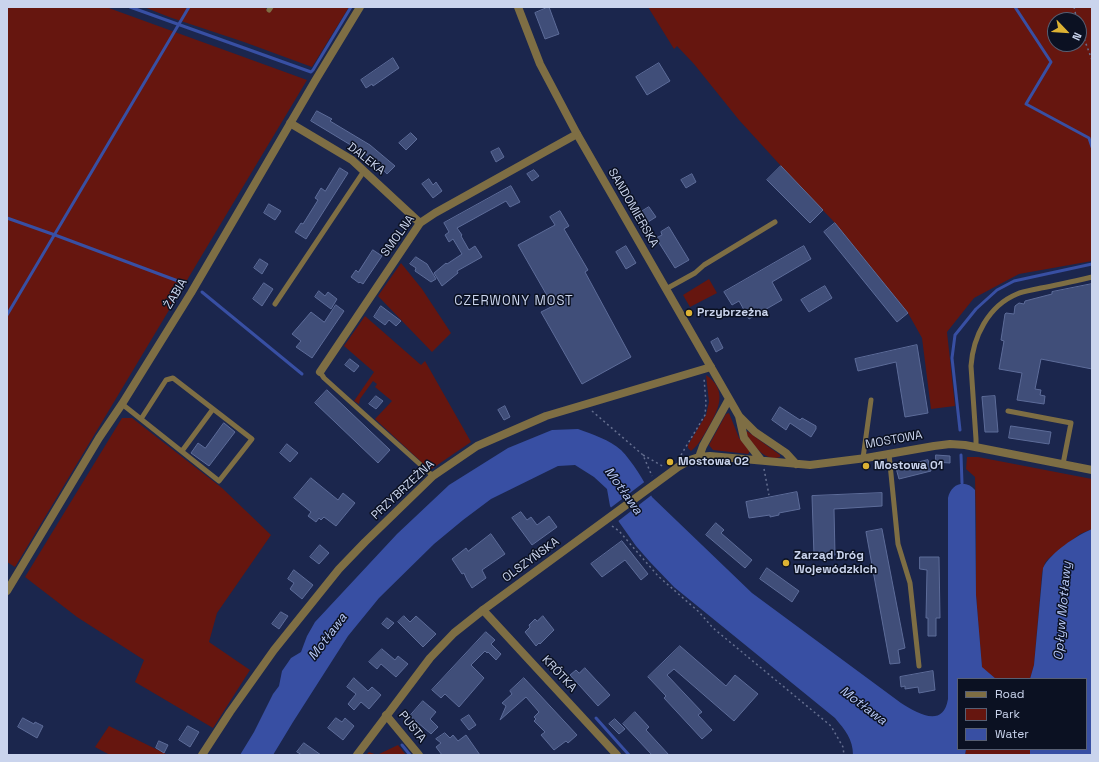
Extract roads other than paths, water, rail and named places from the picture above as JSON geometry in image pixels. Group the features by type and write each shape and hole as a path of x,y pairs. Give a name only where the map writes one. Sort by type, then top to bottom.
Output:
{"street":[{"name":"ŻABIA","path":"7,591 100,438 191,293 290,123 360,7"},
{"name":"SANDOMIERSKA","path":"518,7 540,64 577,134 739,416 755,432 786,453 796,464"},
{"name":"DALEKA","path":"290,123 352,160 420,223"},
{"name":"SMOLNA","path":"320,372 420,223 435,213 577,134"},
{"name":"PRZYBRZEŻNA","path":"202,755 230,712 274,650 334,575 365,542 433,476 477,446 546,416 711,367"},
{"path":"699,457 703,446 729,399"},
{"name":"SANDOMIERSKA","path":"739,416 744,438 762,464"},
{"name":"MOSTOWA","path":"699,457 710,456 762,464 823,464 950,444 976,447 1092,470"},
{"name":"OLSZYŃSKA","path":"357,755 430,658 454,633 608,518 653,480 690,460 699,457"},
{"name":"KRÓTKA","path":"483,610 617,755"},
{"name":"PUSTA","path":"386,715 419,755"}],"lane":[{"path":"275,304 364,170"},
{"path":"666,289 695,273 704,265 775,222"},
{"path":"976,447 971,366 976,338 984,323 1005,301 1017,294 1092,277"},
{"path":"320,372 324,378 433,476"},
{"path":"122,404 219,481 252,439 173,378 166,380 141,419"},
{"path":"863,458 871,400"},
{"path":"182,451 213,409"},
{"path":"1008,411 1071,423 1063,464"},
{"path":"889,454 898,544 910,583 920,666"}],"water":[{"name":"Motława","path":"578,429 595,435 617,446 630,460 652,497 752,593 901,703 914,711 929,716 941,714 948,699 948,498 952,489 959,484 967,484 975,490 976,595 982,667 995,678 957,678 957,750 966,750 965,755 853,755 850,739 835,718 674,587 650,562 636,546 619,522 610,506 607,489 594,477 575,465 558,466 491,499 434,544 379,598 348,636 273,755 240,755 254,732 273,694 279,686 282,671 291,658 301,652 307,636 315,622 397,534 449,485 508,448 552,430"},
{"name":"Opływ Motławy","path":"1092,529 1092,755 1030,755 1030,750 1087,750 1087,678 1030,678 1034,665 1043,568 1058,550"}],"waterway":[{"path":"130,7 311,72 351,7"},
{"path":"7,315 189,7"},
{"path":"1015,7 1051,62 1026,104 1089,138 1092,147"},
{"path":"7,218 178,281"},
{"path":"960,430 952,358 955,335 976,309 997,290 1014,281 1092,264"},
{"path":"202,292 302,374"},
{"path":"961,455 962,483"},
{"path":"596,718 629,755"},
{"path":"402,745 410,755"}],"place":[{"name":"Przybrzeżna","path":"689,313"},
{"name":"Mostowa 02","path":"670,462"},
{"name":"Mostowa 01","path":"866,466"},
{"name":"Zarząd Dróg Wojewódzkich","path":"786,563"}],"district":[{"name":"CZERWONY MOST","path":"514,301"}]}
